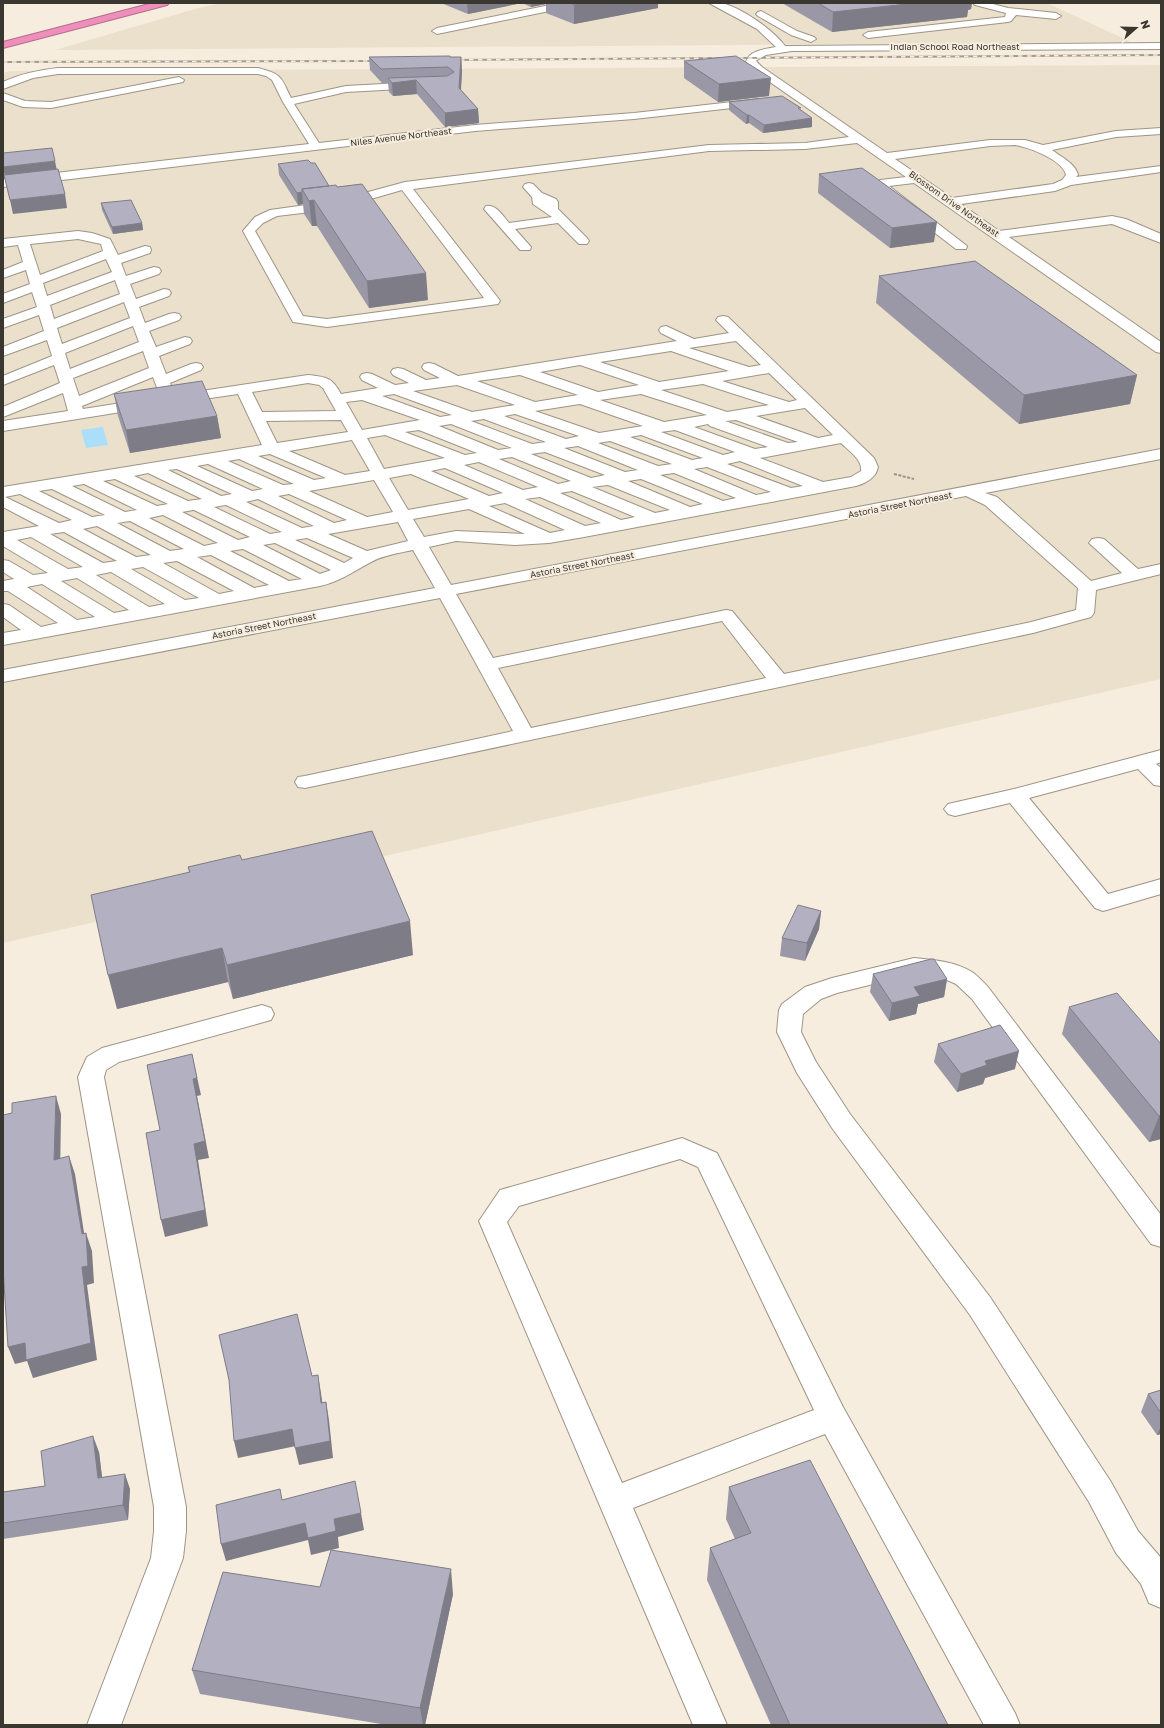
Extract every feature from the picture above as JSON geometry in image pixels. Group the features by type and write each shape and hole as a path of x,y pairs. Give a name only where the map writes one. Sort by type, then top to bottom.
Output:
{"highway":[{"path":"3,45 164,3"}],"street":[{"path":"437,31 574,3"},
{"path":"714,3 748,20 776,39 782,48"},
{"path":"978,3 1016,12 1058,18 1029,3"},
{"path":"754,10 794,33 815,41"},
{"path":"856,36 1008,19 1011,13 1016,12"},
{"path":"1074,36 1083,46"},
{"name":"Indian School Road Northeast","path":"752,58 763,52 815,41 1161,46"},
{"name":"Blossom Drive Northeast","path":"752,58 752,65 1161,349"},
{"path":"3,86 17,79 47,72 246,70 270,74 276,78 288,102 316,147"},
{"path":"97,82 154,71"},
{"path":"3,96 23,104 40,106 123,92 217,71"},
{"path":"114,84 123,92"},
{"path":"288,102 346,90 426,85"},
{"path":"3,90 26,89"},
{"path":"785,99 800,97"},
{"name":"Niles Avenue Northeast","path":"3,183 475,128 634,116 770,100"},
{"path":"1042,149 1117,135 1144,131 1161,131"},
{"path":"405,186 493,301 327,323 298,319 249,231 259,220 274,213 336,206 405,186 507,173 709,148 805,146 860,139"},
{"path":"886,157 1004,141 1025,143 1042,149 1066,164 1071,171 1072,176 1067,182"},
{"path":"950,202 1054,187 1067,182 1161,169"},
{"path":"523,171 532,181 529,186"},
{"path":"507,173 516,183 529,186 538,196 539,204 552,210 583,241"},
{"path":"917,179 884,183 880,185 961,246"},
{"path":"490,209 525,247"},
{"path":"506,227 561,220"},
{"path":"998,236 1112,220 1122,222 1161,239"},
{"path":"3,426 49,325 78,235 88,236 132,308 170,362"},
{"path":"3,243 83,384"},
{"path":"3,262 49,325"},
{"path":"3,274 49,325"},
{"path":"3,286 49,325"},
{"path":"3,311 49,325 132,308 162,289"},
{"path":"3,324 49,325 132,308 162,289"},
{"path":"3,338 49,325 132,308 162,289"},
{"path":"3,352 49,325 132,308 162,289"},
{"path":"3,366 49,325 132,308 162,289"},
{"path":"3,299 49,325 170,401 308,379 316,379 329,385 525,735"},
{"path":"3,381 49,325 132,308"},
{"path":"132,308 196,367"},
{"path":"124,368 132,308"},
{"path":"132,308 170,401"},
{"path":"3,639 320,581 345,570 366,557 387,550 456,536 515,540 549,538 856,481 869,473 870,467 868,461 723,320"},
{"path":"3,396 49,325"},
{"path":"3,412 49,325"},
{"path":"701,329 722,339"},
{"path":"666,330 693,344"},
{"path":"518,375 551,361 611,352 641,352 740,336"},
{"path":"668,348 750,372"},
{"path":"641,352 720,377"},
{"path":"527,356 551,361 637,395 731,415 818,443"},
{"path":"581,356 665,381 756,411"},
{"path":"497,361 518,375"},
{"path":"466,366 488,375"},
{"path":"429,367 456,385"},
{"path":"3,492 605,395 637,395 665,381 696,381 773,368"},
{"path":"398,372 425,385"},
{"path":"456,385 488,375 518,375 605,395"},
{"path":"367,376 394,390 478,416 571,442 650,472 721,506"},
{"path":"696,381 787,406"},
{"path":"336,399 425,385 456,385 578,415"},
{"path":"243,390 272,449 343,480"},
{"path":"539,392 667,421 820,487"},
{"path":"363,395 538,448 617,478 688,512"},
{"path":"476,402 603,432 755,500"},
{"path":"3,538 538,448 571,442 603,432 636,431 667,421 700,421 808,402"},
{"path":"256,417 346,415"},
{"path":"700,421 787,448"},
{"path":"420,425 497,455"},
{"path":"387,430 463,460"},
{"path":"636,431 716,461 788,494"},
{"path":"6,585 845,438"},
{"path":"513,452 654,519"},
{"path":"241,454 313,486"},
{"name":"Astoria Street Northeast","path":"3,676 970,492 1161,454"},
{"path":"480,458 619,525"},
{"path":"211,459 364,522"},
{"path":"446,463 584,532"},
{"path":"180,464 332,528"},
{"path":"150,468 224,500 366,557"},
{"path":"412,469 488,501"},
{"path":"118,474 192,506 273,538 345,570"},
{"path":"87,479 240,544 320,581"},
{"path":"55,484 207,550 286,587"},
{"path":"22,489 174,556 251,593"},
{"path":"970,492 991,501 1087,587"},
{"path":"3,501 140,562 217,600"},
{"path":"471,504 549,538"},
{"path":"3,523 29,533 106,568 182,606"},
{"path":"3,538 146,613"},
{"path":"1098,543 1135,576"},
{"path":"3,565 37,580 111,619"},
{"path":"1087,587 1161,569"},
{"path":"6,585 74,626"},
{"path":"305,782 1033,627 1085,613 1087,587"},
{"path":"3,609 38,633"},
{"path":"487,665 726,615 779,681"},
{"path":"955,809 1152,759 1161,780"},
{"path":"1015,795 1103,903 1161,886"},
{"path":"1158,1575 1127,1542 1100,1492 980,1306 841,1121 806,1066 789,1032 790,1010 813,993 826,988 914,966 944,969 964,978 980,993 1161,1236"},
{"path":"109,1724 167,1558 170,1507 91,1077 96,1064 111,1055 262,1014"},
{"path":"710,1725 493,1221 510,1198 682,1148 708,1160 832,1417 1003,1725"},
{"path":"614,1501 832,1417"}],"shaded area":[{"path":"221,3 1047,3 1131,42 55,50 195,9"},
{"path":"1161,65 1161,679 3,943 3,73 10,71"}],"water":[{"path":"103,427 108,445 86,448 81,430"}],"building":[{"path":"570,3 582,3 574,5"},
{"path":"818,3 917,3 833,12"},
{"path":"736,56 771,78 719,84 684,61"},
{"path":"369,57 461,57 459,88 478,109 445,113 416,80 392,83 388,78 447,76 454,72 448,67 381,69"},
{"path":"782,96 801,108 798,108 812,118 764,125 729,102"},
{"path":"52,148 55,161 3,167 3,153"},
{"path":"308,160 311,163 315,163 329,186 302,189 302,192 297,193 278,164"},
{"path":"862,168 937,222 892,228 819,174"},
{"path":"58,169 65,194 10,200 4,175"},
{"path":"362,184 426,273 367,281 314,200 309,201 302,189"},
{"path":"131,200 142,223 112,227 101,203"},
{"path":"975,261 1137,375 1024,395 879,276"},
{"path":"202,381 217,416 126,430 114,394"},
{"path":"372,831 410,921 227,965 222,948 108,975 91,895 190,872 188,867 240,855 242,860"},
{"path":"798,905 821,911 807,943 782,938"},
{"path":"934,959 947,979 914,987 920,996 892,1003 873,974"},
{"path":"1117,993 1161,1044 1161,1115 1159,1116 1069,1007"},
{"path":"1000,1025 1019,1051 985,1061 987,1065 961,1074 938,1044"},
{"path":"192,1054 197,1078 193,1079 205,1141 194,1144 205,1210 161,1220 146,1133 160,1130 147,1065"},
{"path":"56,1096 54,1160 69,1156 82,1234 86,1233 88,1266 82,1267 91,1343 26,1360 25,1343 8,1347 3,1268 3,1115 12,1113 12,1103"},
{"path":"297,1314 312,1376 318,1375 321,1403 326,1402 330,1441 295,1448 292,1429 234,1441 229,1380 219,1335"},
{"path":"1161,1390 1161,1413 1148,1394"},
{"path":"93,1436 98,1478 125,1474 123,1505 3,1523 3,1492 45,1486 41,1451"},
{"path":"810,1460 948,1725 790,1725 710,1548 751,1533 729,1487"},
{"path":"355,1481 361,1513 334,1519 336,1531 308,1538 305,1523 221,1544 216,1505 280,1489 282,1500"},
{"path":"331,1550 451,1569 420,1708 192,1670 223,1572 320,1587"}],"railway":[{"path":"451,60 1161,55"},
{"path":"3,62 381,61"}]}
